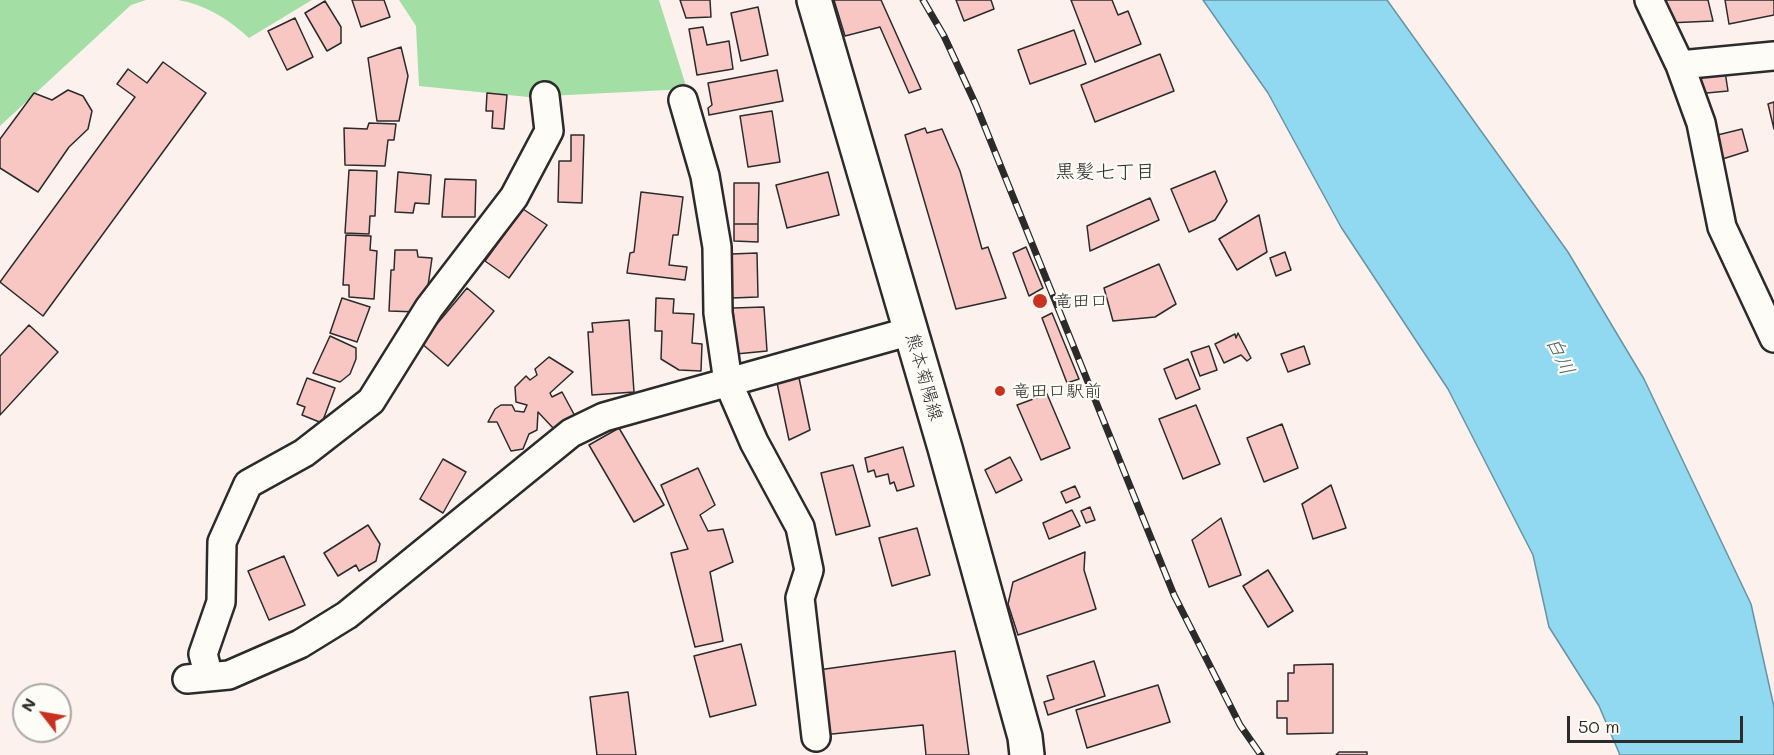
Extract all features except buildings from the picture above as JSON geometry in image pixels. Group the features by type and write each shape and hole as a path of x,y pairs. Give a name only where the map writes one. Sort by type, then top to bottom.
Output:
{"main road":[{"name":"熊本菊陽線","path":"814,0 911,331 1025,737 1027,755"}],"street":[{"path":"1649,0 1680,65 1701,123 1722,227 1774,338"},
{"path":"1680,65 1774,56"},
{"path":"545,96 549,131 514,197 429,308 370,401 304,453 248,484 222,542 221,602 203,654 198,678 229,675 300,644 347,615 572,433 604,417 911,331"},
{"path":"683,100 705,176 717,247 718,313 728,382 754,442 800,527 809,570 800,598 816,737"}],"green space":[{"path":"0,0 146,0 131,5 0,126"},
{"path":"178,0 312,0 249,38 216,14 197,5"},
{"path":"399,0 659,0 687,89 528,97 419,86 416,26"}],"water":[{"name":"白川","path":"1203,0 1387,0 1568,252 1644,379 1751,604 1774,707 1774,755 1620,755 1599,706 1549,627 1533,555 1448,389 1341,227 1268,93"}],"railway":[{"path":"923,0 944,36 976,105 1174,595 1240,725 1261,755"}],"place":[{"name":"竜田口","path":"1040,301"},
{"name":"竜田口駅前","path":"1000,391"}],"district":[{"name":"黒髪七丁目","path":"1105,172"}]}
